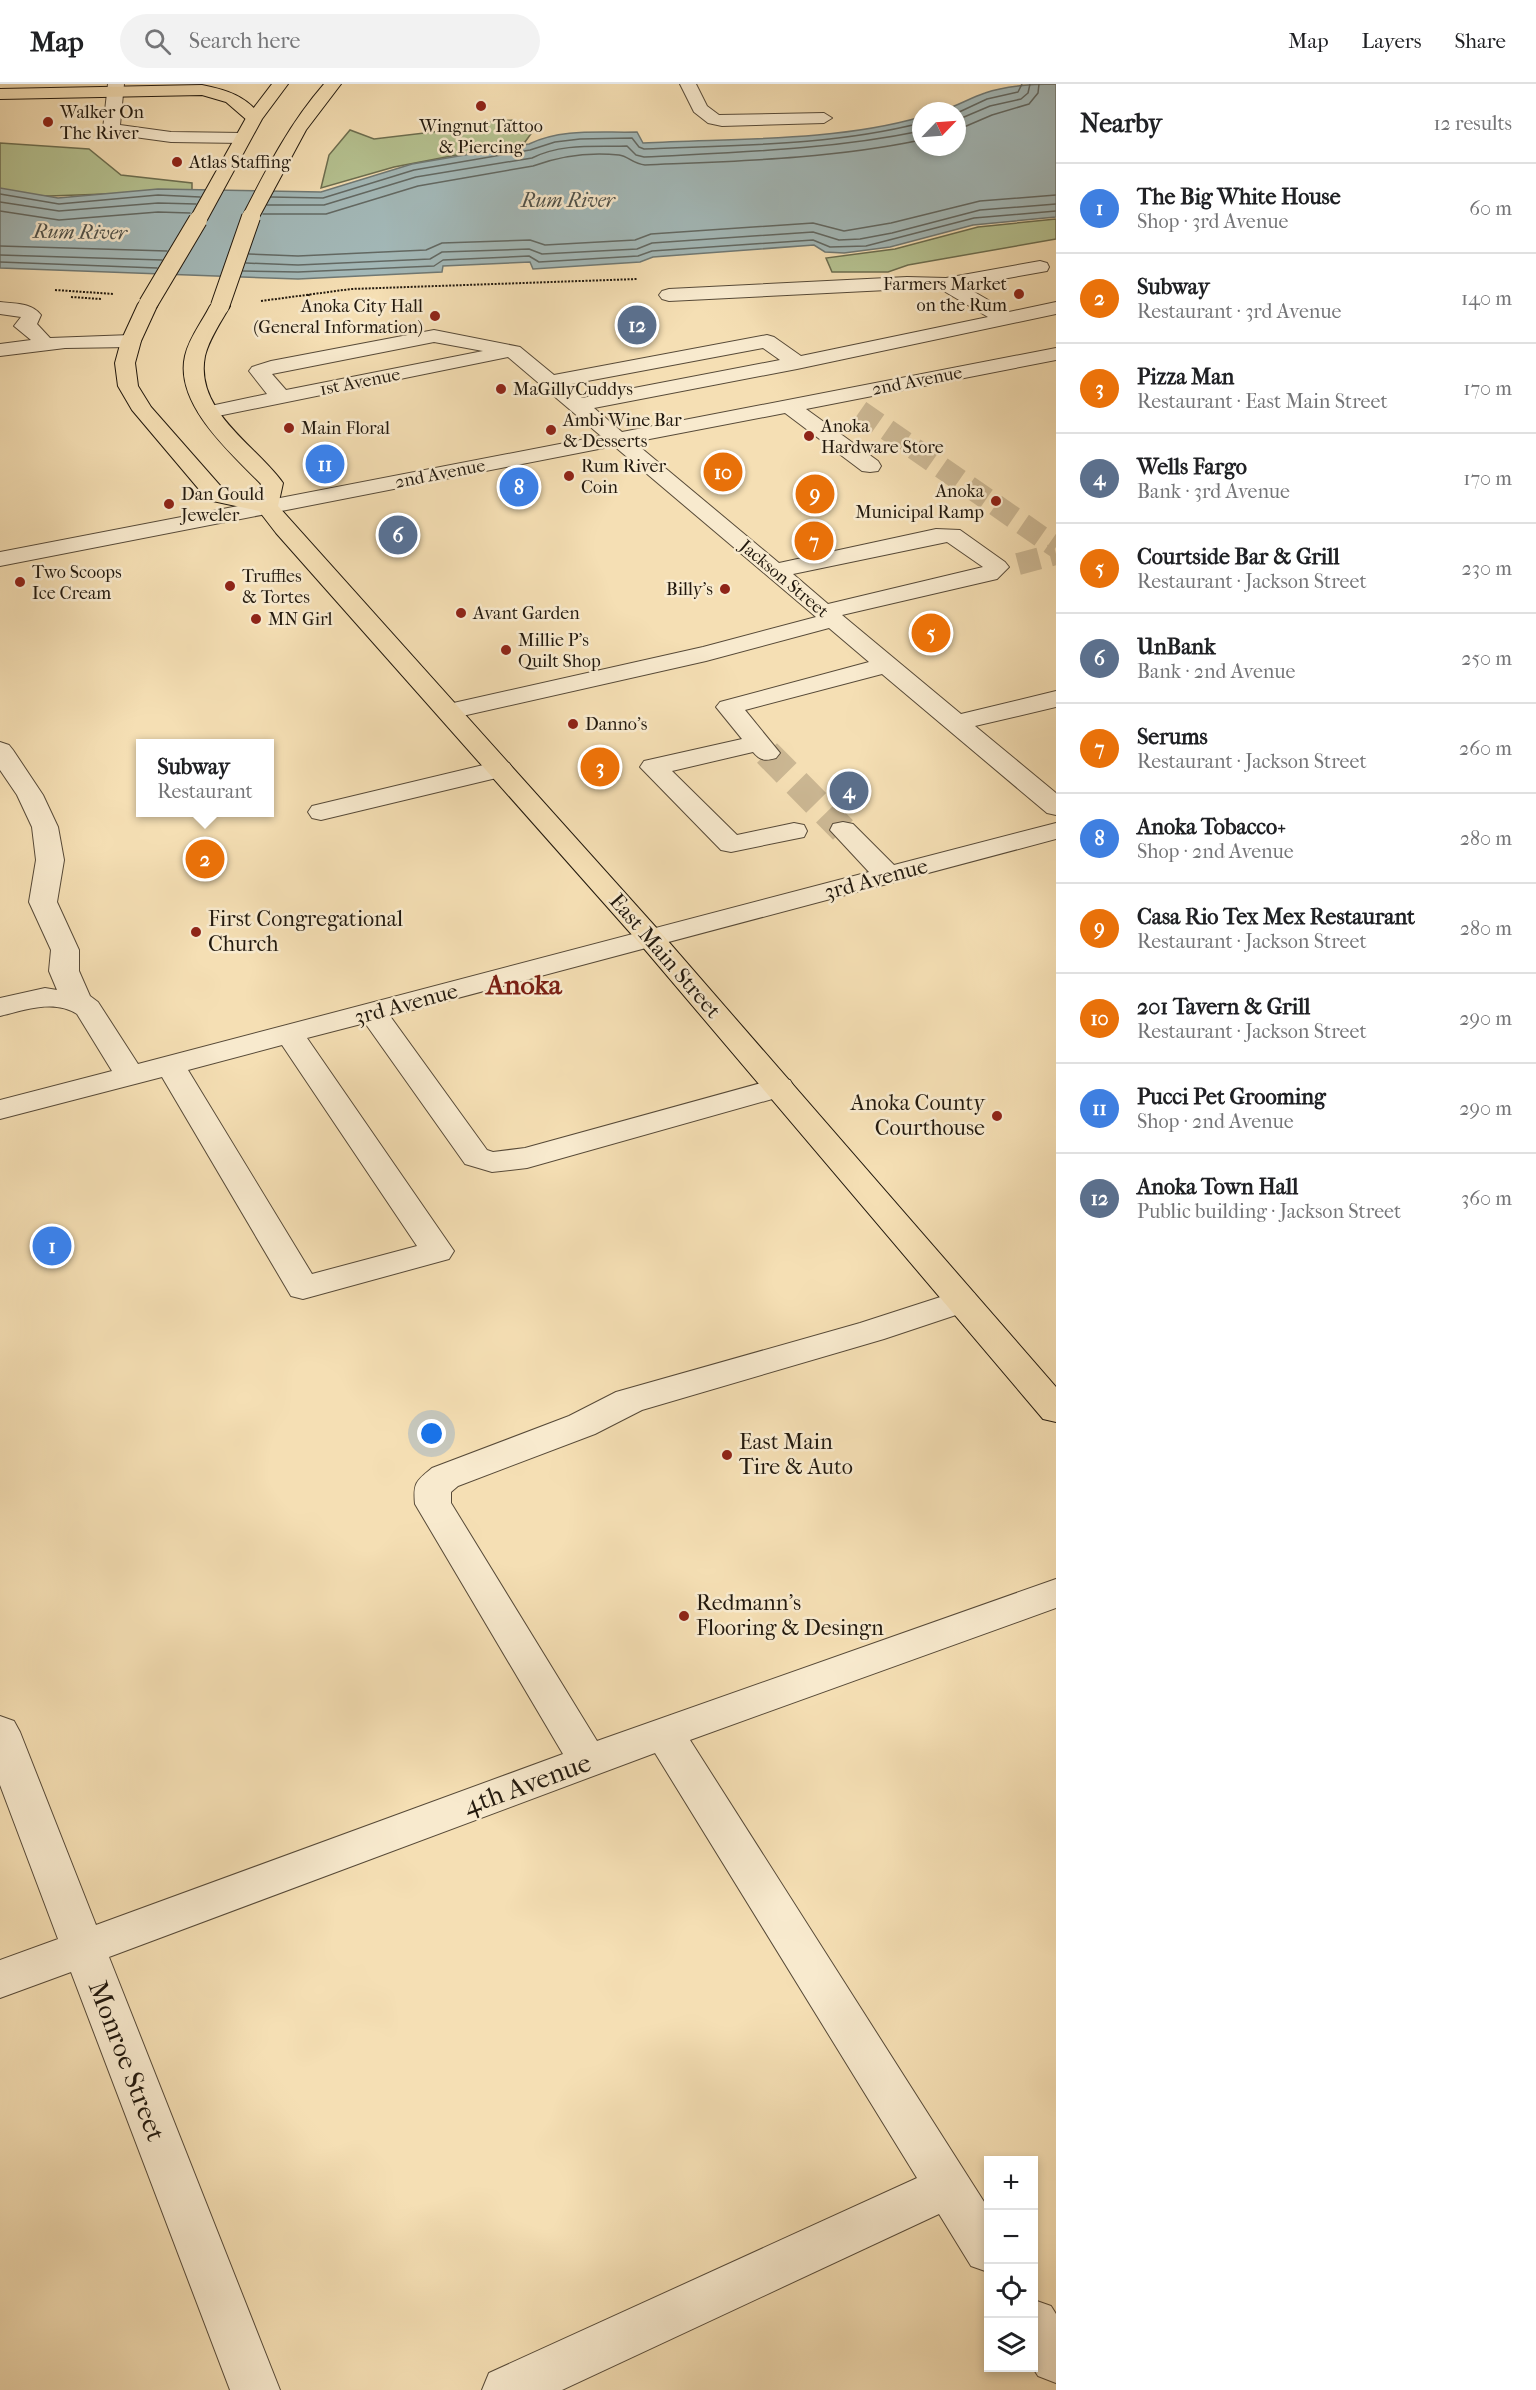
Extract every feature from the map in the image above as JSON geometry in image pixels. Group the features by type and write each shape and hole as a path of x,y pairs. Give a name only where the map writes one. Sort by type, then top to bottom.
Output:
{"main road":[{"path":"280,84 254,118 198,220 148,304 130,341 125,363 128,386 142,411 216,495 267,506 272,483 207,412 193,379 195,357 220,306 251,217 276,167 307,118 333,84"},
{"path":"0,88 115,86 202,90 242,103 254,118"},
{"path":"0,94 115,86"},
{"name":"East Main Street","path":"267,506 284,528 651,939 1056,1410"}],"street":[{"path":"688,84 703,114 710,120 824,118"},
{"path":"115,86 111,129 171,137 243,138"},
{"path":"669,295 907,283 946,284 1040,267"},
{"path":"946,284 1005,318"},
{"path":"0,308 22,310 31,315 30,321 24,326 34,330 44,343"},
{"path":"578,405 797,363 1056,308"},
{"path":"281,398 259,371 278,365 434,336 513,351"},
{"path":"0,350 44,343 95,340 130,341"},
{"path":"550,382 767,341 797,363"},
{"name":"1st Avenue","path":"207,412 513,351"},
{"name":"Jackson Street","path":"513,351 1056,807"},
{"name":"2nd Avenue","path":"0,559 1056,354"},
{"path":"840,396 860,411"},
{"path":"789,406 870,466"},
{"path":"449,711 706,654 828,616 989,574 1008,565 952,535 925,538 774,571"},
{"path":"794,831 731,844 653,767 763,748 729,707 887,665"},
{"path":"955,723 1056,699"},
{"path":"0,750 30,795 45,827 50,860 43,902 65,950 64,971 77,1001"},
{"path":"321,813 500,769"},
{"path":"843,830 889,876"},
{"name":"3rd Avenue","path":"0,1110 1056,831"},
{"path":"0,1007 45,997 77,1001 88,1008 130,1076"},
{"path":"373,1013 476,1157 492,1162 527,1158 779,1087"},
{"path":"171,1066 303,1287 438,1251 290,1035"},
{"path":"588,1761 433,1503 432,1488 445,1477 582,1425 629,1401 872,1331 962,1301"},
{"name":"4th Avenue","path":"0,1979 664,1733 1056,1593"},
{"name":"Monroe Street","path":"0,1732 255,2390"},
{"path":"664,1733 984,2244"},
{"path":"507,2390 948,2186"},
{"path":"1038,2330 1056,2359"}],"path":[{"path":"51,289 120,295"},
{"path":"304,313 309,294"},
{"path":"71,297 101,299"}],"green space":[{"path":"514,120 533,131 525,142 394,167 321,188 329,155 350,130 374,139 475,127 485,122"},
{"path":"0,143 89,149 121,175 192,183 192,191 49,196 0,194"},
{"path":"1056,219 1056,239 908,265 888,272 832,272 826,258 895,249 978,227"}],"water":[{"name":"Rum River","path":"1056,84 1056,217 973,225 890,247 844,253 825,252 814,245 653,257 640,262 533,269 530,262 443,266 442,272 298,279 0,268 0,188 58,198 158,189 321,192 412,164 529,144 568,133 637,132 643,143 783,138 854,131 912,119 912,156 966,156 966,102 964,102 993,90"}],"tunnel":[{"path":"860,411 1056,547"},
{"path":"1018,564 1056,554"},
{"path":"767,753 843,830"}],"place":[{"name":"Wingnut Tattoo & Piercing","path":"481,106"},
{"name":"Walker On The River","path":"48,122"},
{"name":"Atlas Staffing","path":"177,162"},
{"name":"Farmers Market on the Rum","path":"1019,294"},
{"name":"Anoka City Hall (General Information)","path":"435,316"},
{"name":"Anoka Town Hall","path":"637,325"},
{"name":"MaGillyCuddys","path":"501,389"},
{"name":"Main Floral","path":"289,428"},
{"name":"Ambi Wine Bar & Desserts","path":"551,430"},
{"name":"Anoka Hardware Store","path":"809,436"},
{"name":"Pucci Pet Grooming","path":"325,464"},
{"name":"201 Tavern & Grill","path":"723,472"},
{"name":"Rum River Coin","path":"569,476"},
{"name":"Anoka Tobacco+","path":"519,487"},
{"name":"Casa Rio Tex Mex Restaurant","path":"815,494"},
{"name":"Anoka Municipal Ramp","path":"996,501"},
{"name":"Dan Gould Jeweler","path":"169,504"},
{"name":"UnBank","path":"398,535"},
{"name":"Serums","path":"814,541"},
{"name":"Two Scoops Ice Cream","path":"20,582"},
{"name":"Truffles & Tortes","path":"230,586"},
{"name":"Billy's","path":"725,589"},
{"name":"Avant Garden","path":"461,613"},
{"name":"MN Girl","path":"256,619"},
{"name":"Courtside Bar & Grill","path":"931,633"},
{"name":"Millie P's Quilt Shop","path":"506,650"},
{"name":"Danno's","path":"573,724"},
{"name":"Pizza Man","path":"600,767"},
{"name":"Wells Fargo","path":"849,791"},
{"name":"Subway","path":"205,859"},
{"name":"First Congregational Church","path":"196,932"},
{"name":"Anoka County Courthouse","path":"997,1116"},
{"name":"The Big White House","path":"52,1246"},
{"name":"East Main Tire & Auto","path":"727,1455"},
{"name":"Redmann's Flooring & Desingn","path":"684,1616"}],"district":[{"name":"Anoka","path":"524,984"}]}
